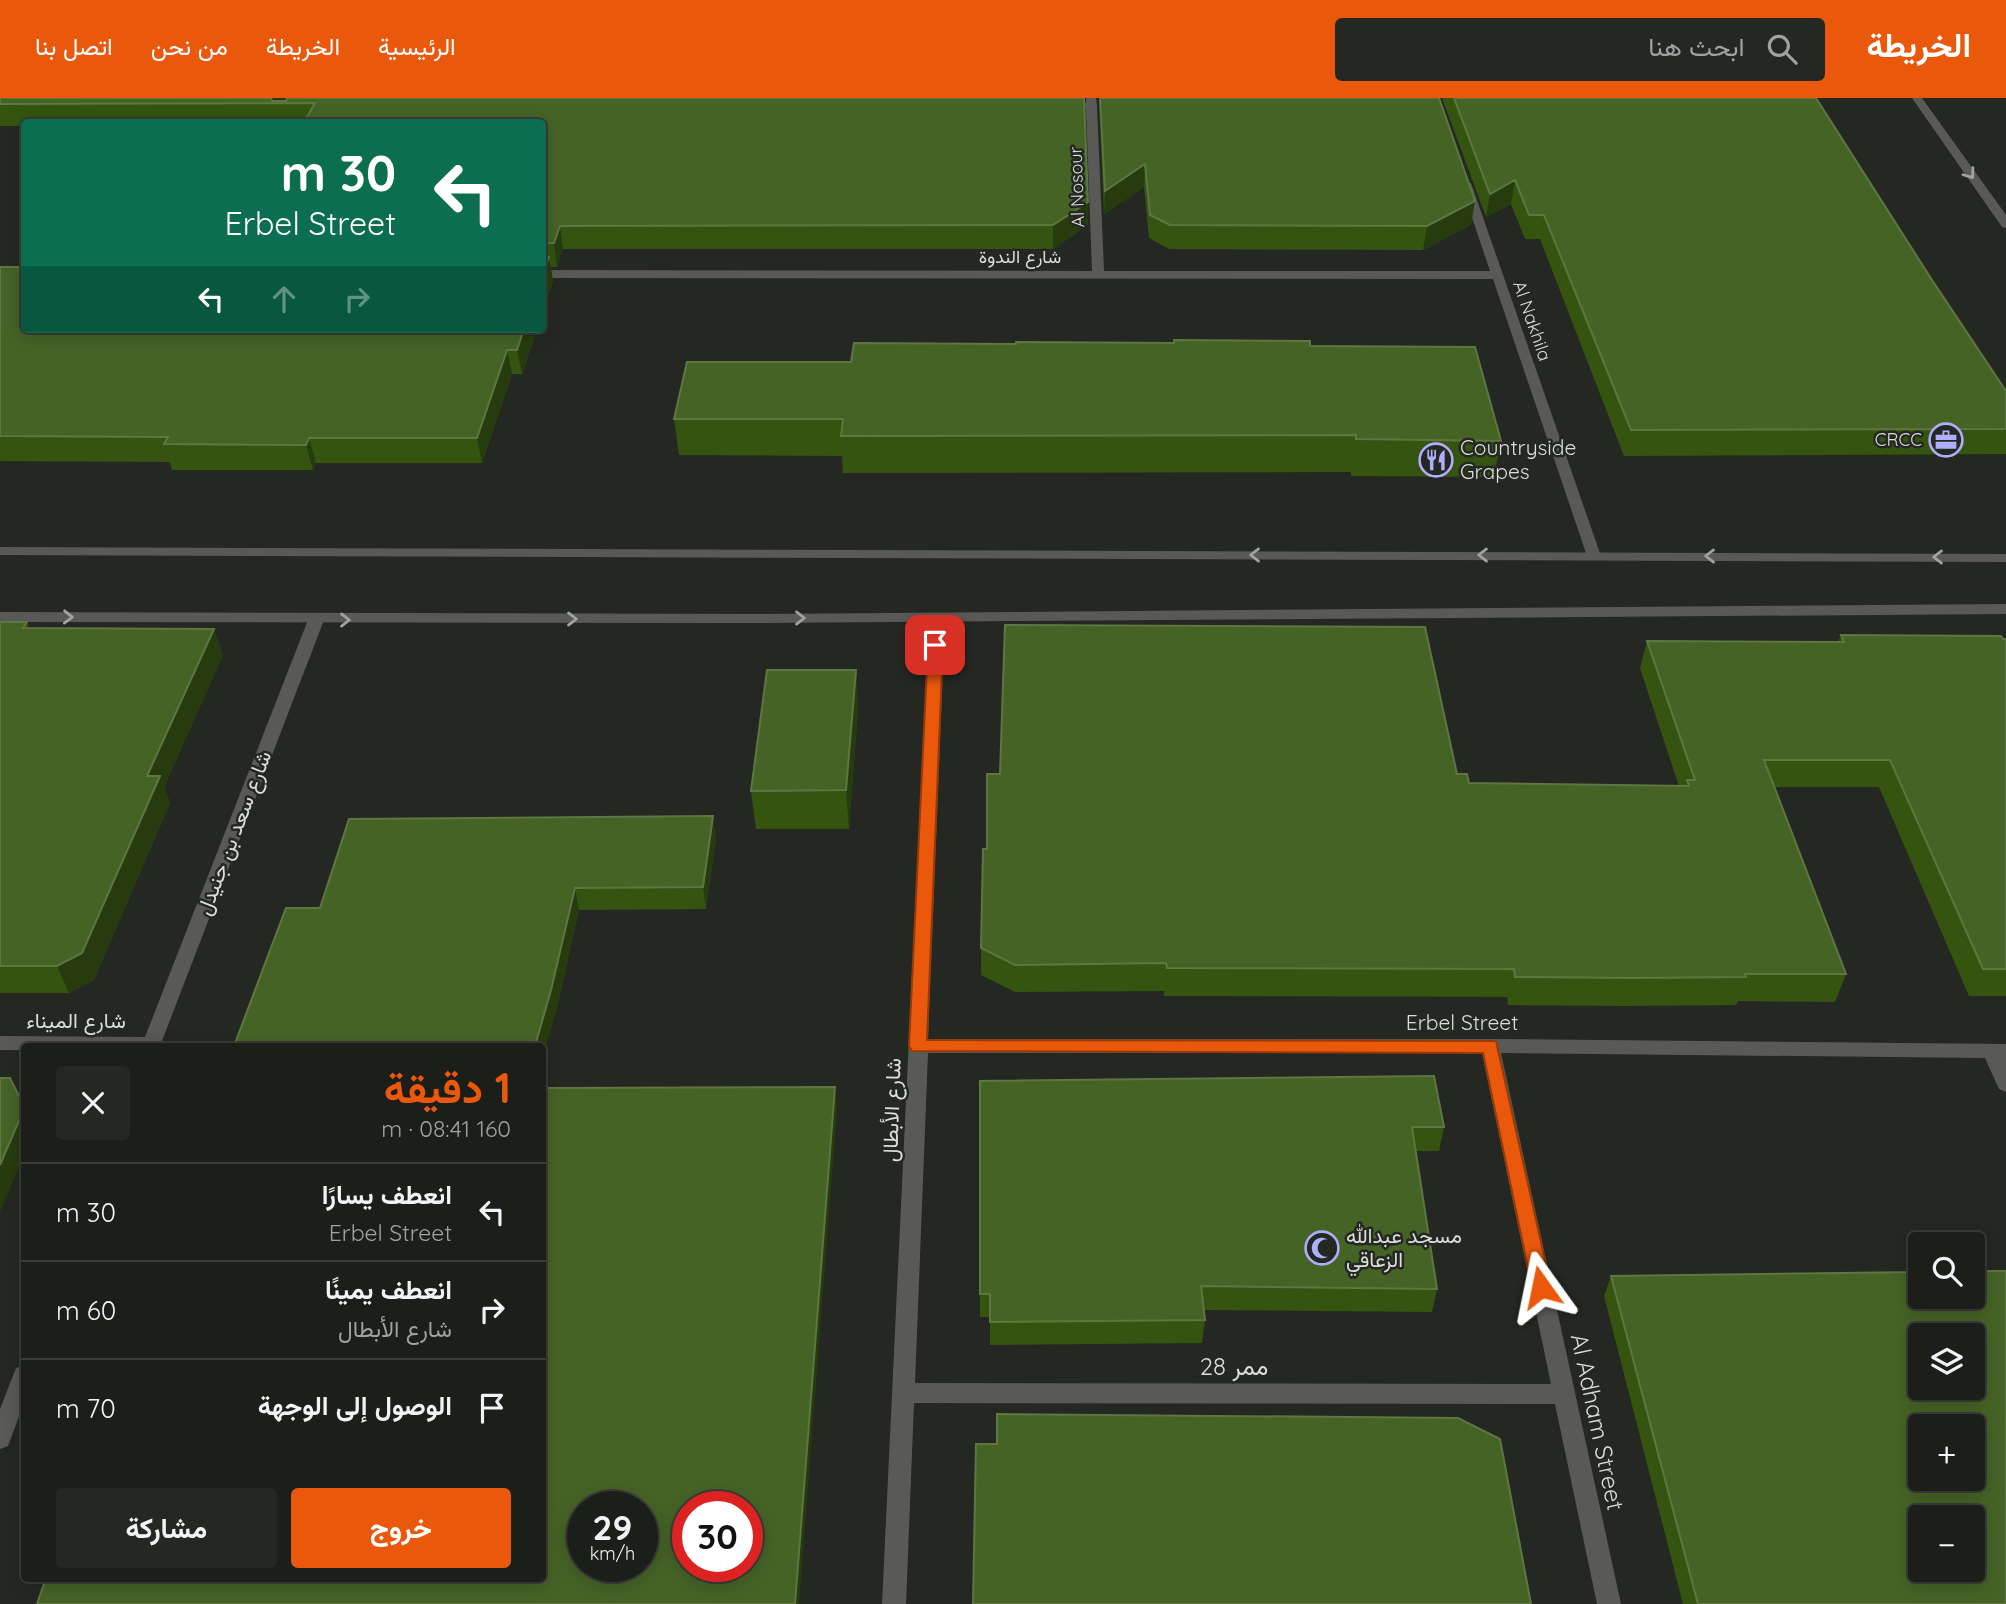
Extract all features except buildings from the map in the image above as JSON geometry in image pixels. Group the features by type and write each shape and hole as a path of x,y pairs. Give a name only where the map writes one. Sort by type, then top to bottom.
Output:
{"street":[{"path":"1907,98 1950,147"},
{"path":"1917,98 2006,224"},
{"path":"1050,106 1091,102"},
{"name":"Al Nosour","path":"1091,102 1098,275"},
{"name":"Al Nakhila","path":"1463,174 1594,556"},
{"name":"شارع الندوة","path":"546,274 1497,275"},
{"path":"0,551 2006,558"},
{"path":"0,617 316,620 937,618 2006,609"},
{"name":"شارع الأبطال","path":"894,1604 937,618"},
{"name":"شارع سعد بن جنيدل","path":"153,1043 316,620"},
{"name":"شارع الميناء","path":"0,1043 21,1043"},
{"name":"Erbel Street","path":"918,1046 1490,1046 1998,1051"},
{"name":"Al Adham Street","path":"1490,1046 1609,1604"},
{"path":"1998,1051 2006,1084"},
{"path":"0,1439 21,1384"},
{"name":"ممر 28","path":"903,1393 1564,1394"}],"place":[{"name":"CRCC","path":"1946,440"},
{"name":"Countryside Grapes","path":"1436,460"},
{"name":"مسجد عبدالله الزعاقي","path":"1322,1248"}],"route":[{"path":"935,645 918,1046 1490,1046 1541,1287"}]}
